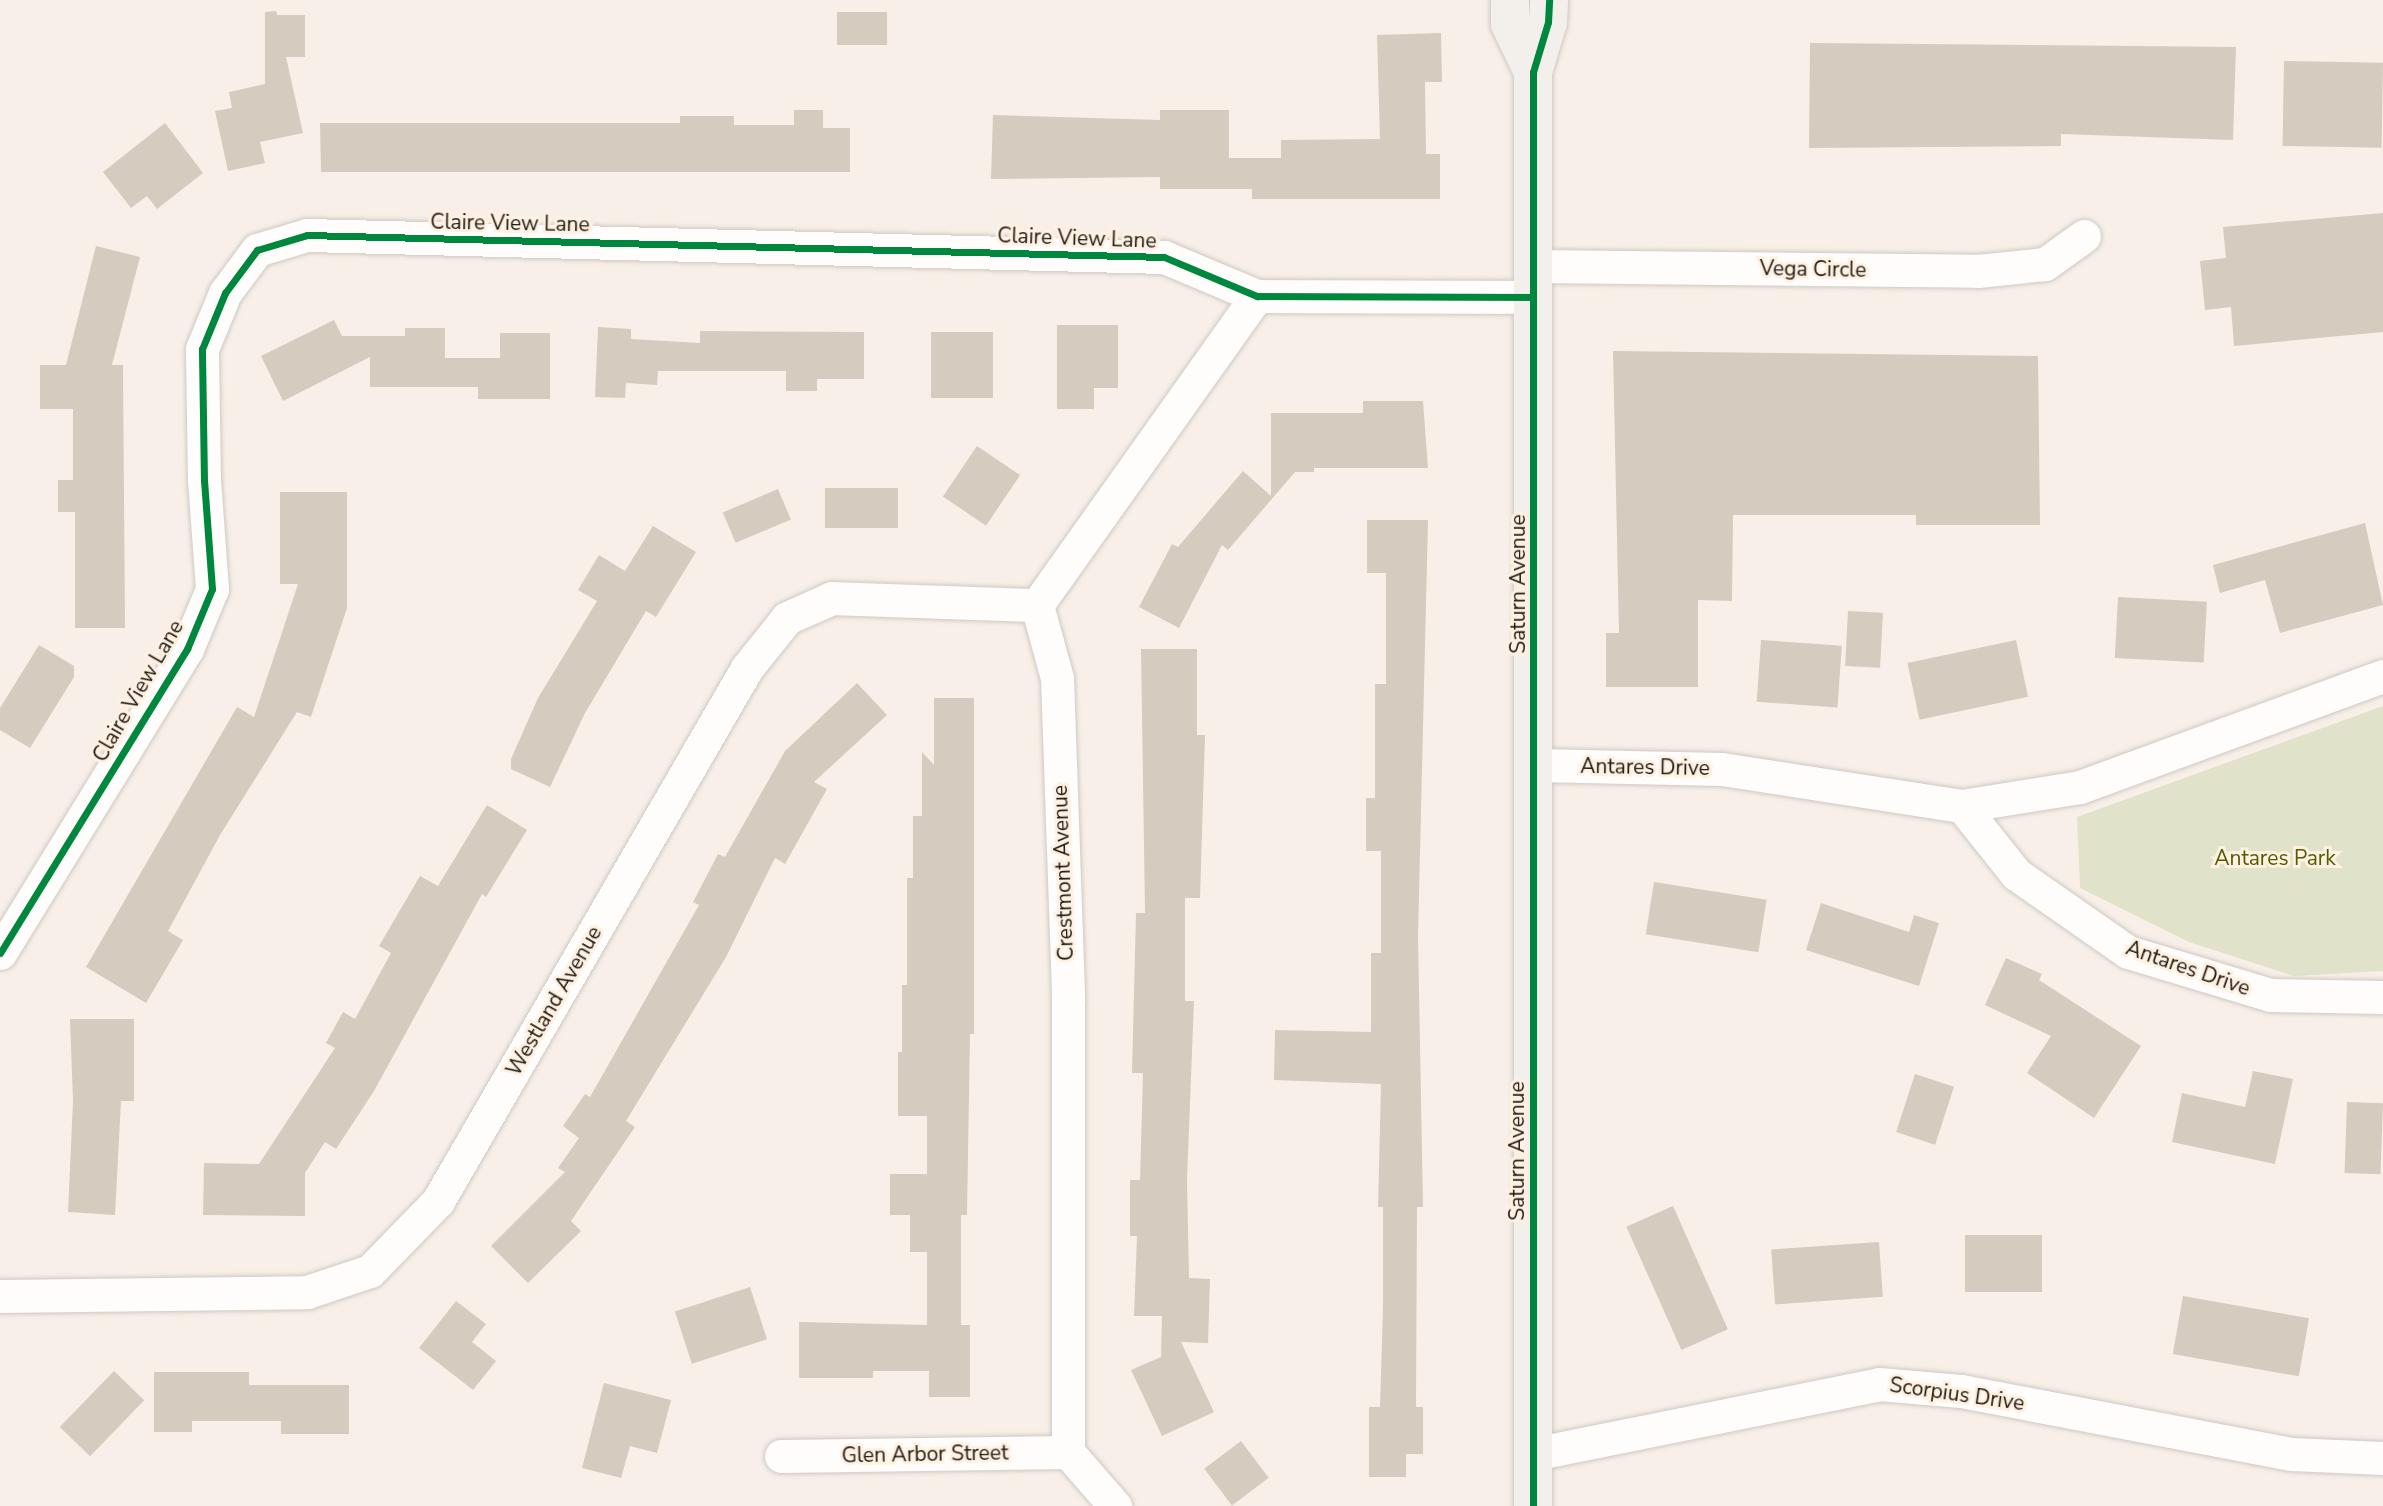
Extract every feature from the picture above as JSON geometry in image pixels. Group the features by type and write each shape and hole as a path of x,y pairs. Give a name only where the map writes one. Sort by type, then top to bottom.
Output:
{"street":[{"name":"Saturn Avenue","path":"1510,0 1510,24 1533,72"},
{"name":"Saturn Avenue","path":"1533,1506 1536,765 1533,72 1548,22 1549,0"},
{"name":"Claire View Lane","path":"0,953 187,649 212,589 204,481 202,349 225,293 257,250 307,235 1164,257 1257,296 1533,282"},
{"name":"Vega Circle","path":"1533,282 1978,271 2045,264 2084,236"},
{"path":"1037,605 1257,296"},
{"name":"Westland Avenue","path":"0,1296 307,1293 370,1271 438,1201 747,668 787,618 832,598 1037,605"},
{"name":"Crestmont Avenue","path":"1037,605 1056,678 1058,705 1068,1001 1068,1452"},
{"name":"Antares Drive","path":"1536,765 1722,769 1962,806 2080,788 2383,676"},
{"name":"Antares Drive","path":"1962,806 2016,874 2129,952 2270,995 2383,997"},
{"name":"Scorpius Drive","path":"1533,1454 1879,1384 1961,1391 2291,1454 2383,1458"},
{"path":"1068,1452 1115,1506"},
{"name":"Glen Arbor Street","path":"781,1456 1068,1452"}],"green space":[{"name":"Antares Park","path":"2383,706 2383,971 2294,976 2189,942 2080,888 2077,817"}],"building":[{"path":"276,11 277,15 305,15 305,57 286,57 303,133 260,142 265,163 228,171 215,111 232,108 229,92 265,84 265,12"},
{"path":"837,12 887,12 887,45 837,45"},
{"path":"1441,33 1442,82 1425,82 1426,154 1440,154 1440,199 1252,199 1252,189 1160,189 1160,177 991,179 993,115 1160,120 1160,110 1229,110 1229,158 1281,158 1281,140 1380,139 1377,35"},
{"path":"1810,43 2236,47 2233,140 2061,134 2061,146 1809,148"},
{"path":"2284,61 2383,63 2382,148 2283,146"},
{"path":"794,110 823,110 823,128 850,128 850,172 321,172 320,123 680,123 680,116 734,116 734,125 794,125"},
{"path":"165,123 203,173 157,209 147,196 131,208 103,172"},
{"path":"2383,213 2383,332 2234,346 2231,307 2205,310 2200,261 2226,258 2223,227"},
{"path":"96,246 140,257 112,365 123,365 125,628 75,628 75,512 58,512 58,480 73,480 73,409 40,409 40,365 66,365"},
{"path":"334,320 342,336 405,336 405,328 445,328 445,358 500,358 500,333 550,333 550,399 478,399 478,387 370,387 370,357 283,401 261,356"},
{"path":"1057,325 1118,325 1118,388 1094,388 1094,409 1057,409"},
{"path":"598,327 631,329 631,339 700,343 700,331 864,332 864,379 817,379 817,391 786,391 786,371 658,371 657,385 626,383 625,398 595,397"},
{"path":"931,332 993,332 993,398 931,398"},
{"path":"1613,351 2038,356 2040,525 1916,525 1916,515 1733,515 1732,601 1698,600 1698,687 1606,687 1606,633 1619,633"},
{"path":"1363,401 1423,401 1428,468 1314,468 1314,472 1295,472 1228,550 1222,545 1179,628 1139,607 1172,544 1178,547 1243,471 1271,496 1271,413 1363,413"},
{"path":"977,446 1020,475 986,526 943,497"},
{"path":"825,488 898,488 898,528 825,528"},
{"path":"778,489 791,519 736,543 723,512"},
{"path":"280,492 347,492 347,608 311,717 297,712 220,835 168,931 183,940 146,1003 86,967 237,707 254,717 298,584 280,584"},
{"path":"1367,520 1428,520 1418,936 1423,1207 1417,1207 1416,1407 1423,1407 1423,1454 1406,1454 1406,1477 1369,1477 1369,1407 1380,1407 1383,1308 1383,1207 1378,1207 1381,1084 1274,1080 1275,1030 1371,1032 1371,953 1381,953 1381,851 1366,851 1366,798 1375,798 1375,684 1386,684 1386,573 1367,573"},
{"path":"2365,523 2383,605 2280,633 2265,580 2220,593 2213,565"},
{"path":"653,526 696,552 656,617 646,611 585,713 550,787 511,769 511,759 538,698 597,601 578,590 599,555 625,571"},
{"path":"2118,597 2207,602 2204,663 2115,658"},
{"path":"1848,611 1883,613 1880,668 1845,666"},
{"path":"1761,640 1842,646 1837,707 1757,702"},
{"path":"2016,640 2028,697 1919,720 1907,663"},
{"path":"39,645 74,666 74,677 30,748 0,730 0,708"},
{"path":"1141,649 1197,649 1197,735 1205,735 1200,898 1185,898 1185,1001 1194,1001 1187,1180 1189,1278 1210,1279 1208,1343 1181,1342 1214,1412 1162,1436 1131,1370 1161,1357 1162,1316 1134,1316 1137,1236 1130,1236 1130,1180 1140,1180 1143,1073 1132,1073 1136,913 1145,913"},
{"path":"857,683 887,715 814,782 827,789 785,864 775,858 726,957 626,1121 635,1127 571,1221 581,1231 528,1283 491,1246 565,1172 558,1168 579,1138 563,1126 585,1094 590,1097 699,905 693,902 718,854 725,857 785,751"},
{"path":"934,698 974,698 974,1034 970,1034 967,1215 961,1215 961,1325 970,1325 970,1397 929,1397 929,1371 873,1371 873,1378 799,1378 799,1322 927,1325 927,1252 910,1252 910,1215 890,1215 890,1174 927,1174 927,1116 898,1116 898,1052 902,1052 902,985 907,985 907,878 913,878 913,816 922,816 922,752 934,765"},
{"path":"487,805 527,830 486,897 482,894 374,1091 336,1149 325,1142 305,1173 305,1216 203,1215 204,1163 259,1164 335,1048 326,1043 343,1012 355,1019 391,953 379,946 420,876 438,886"},
{"path":"1654,882 1767,900 1758,952 1646,934"},
{"path":"1821,903 1909,932 1914,915 1939,923 1919,986 1806,950"},
{"path":"2006,958 2042,974 2039,980 2141,1046 2094,1118 2027,1073 2051,1036 1985,1005"},
{"path":"70,1019 134,1019 134,1101 121,1101 115,1215 68,1212 73,1101"},
{"path":"2253,1071 2293,1079 2275,1164 2172,1142 2182,1093 2245,1107"},
{"path":"1915,1074 1954,1087 1935,1145 1896,1132"},
{"path":"2347,1102 2383,1103 2381,1174 2345,1173"},
{"path":"1673,1206 1728,1329 1681,1350 1626,1227"},
{"path":"1965,1235 2042,1235 2042,1292 1965,1292"},
{"path":"1879,1242 1883,1297 1775,1304 1771,1250"},
{"path":"750,1287 767,1339 692,1364 675,1311"},
{"path":"2183,1296 2309,1318 2299,1376 2173,1354"},
{"path":"456,1301 486,1324 472,1342 496,1361 473,1390 419,1348"},
{"path":"114,1371 144,1400 90,1456 60,1427"},
{"path":"154,1372 249,1372 249,1385 349,1385 349,1434 281,1434 281,1421 192,1421 192,1432 154,1432"},
{"path":"604,1383 671,1400 657,1453 630,1446 621,1478 582,1468"},
{"path":"1241,1441 1269,1478 1232,1505 1204,1469"}],"cycle path":[{"path":"1533,1506 1533,72 1548,22 1549,0"},
{"path":"0,953 187,649 212,589 204,481 202,349 225,293 257,250 307,235 1164,257 1257,296 1533,297"}]}
